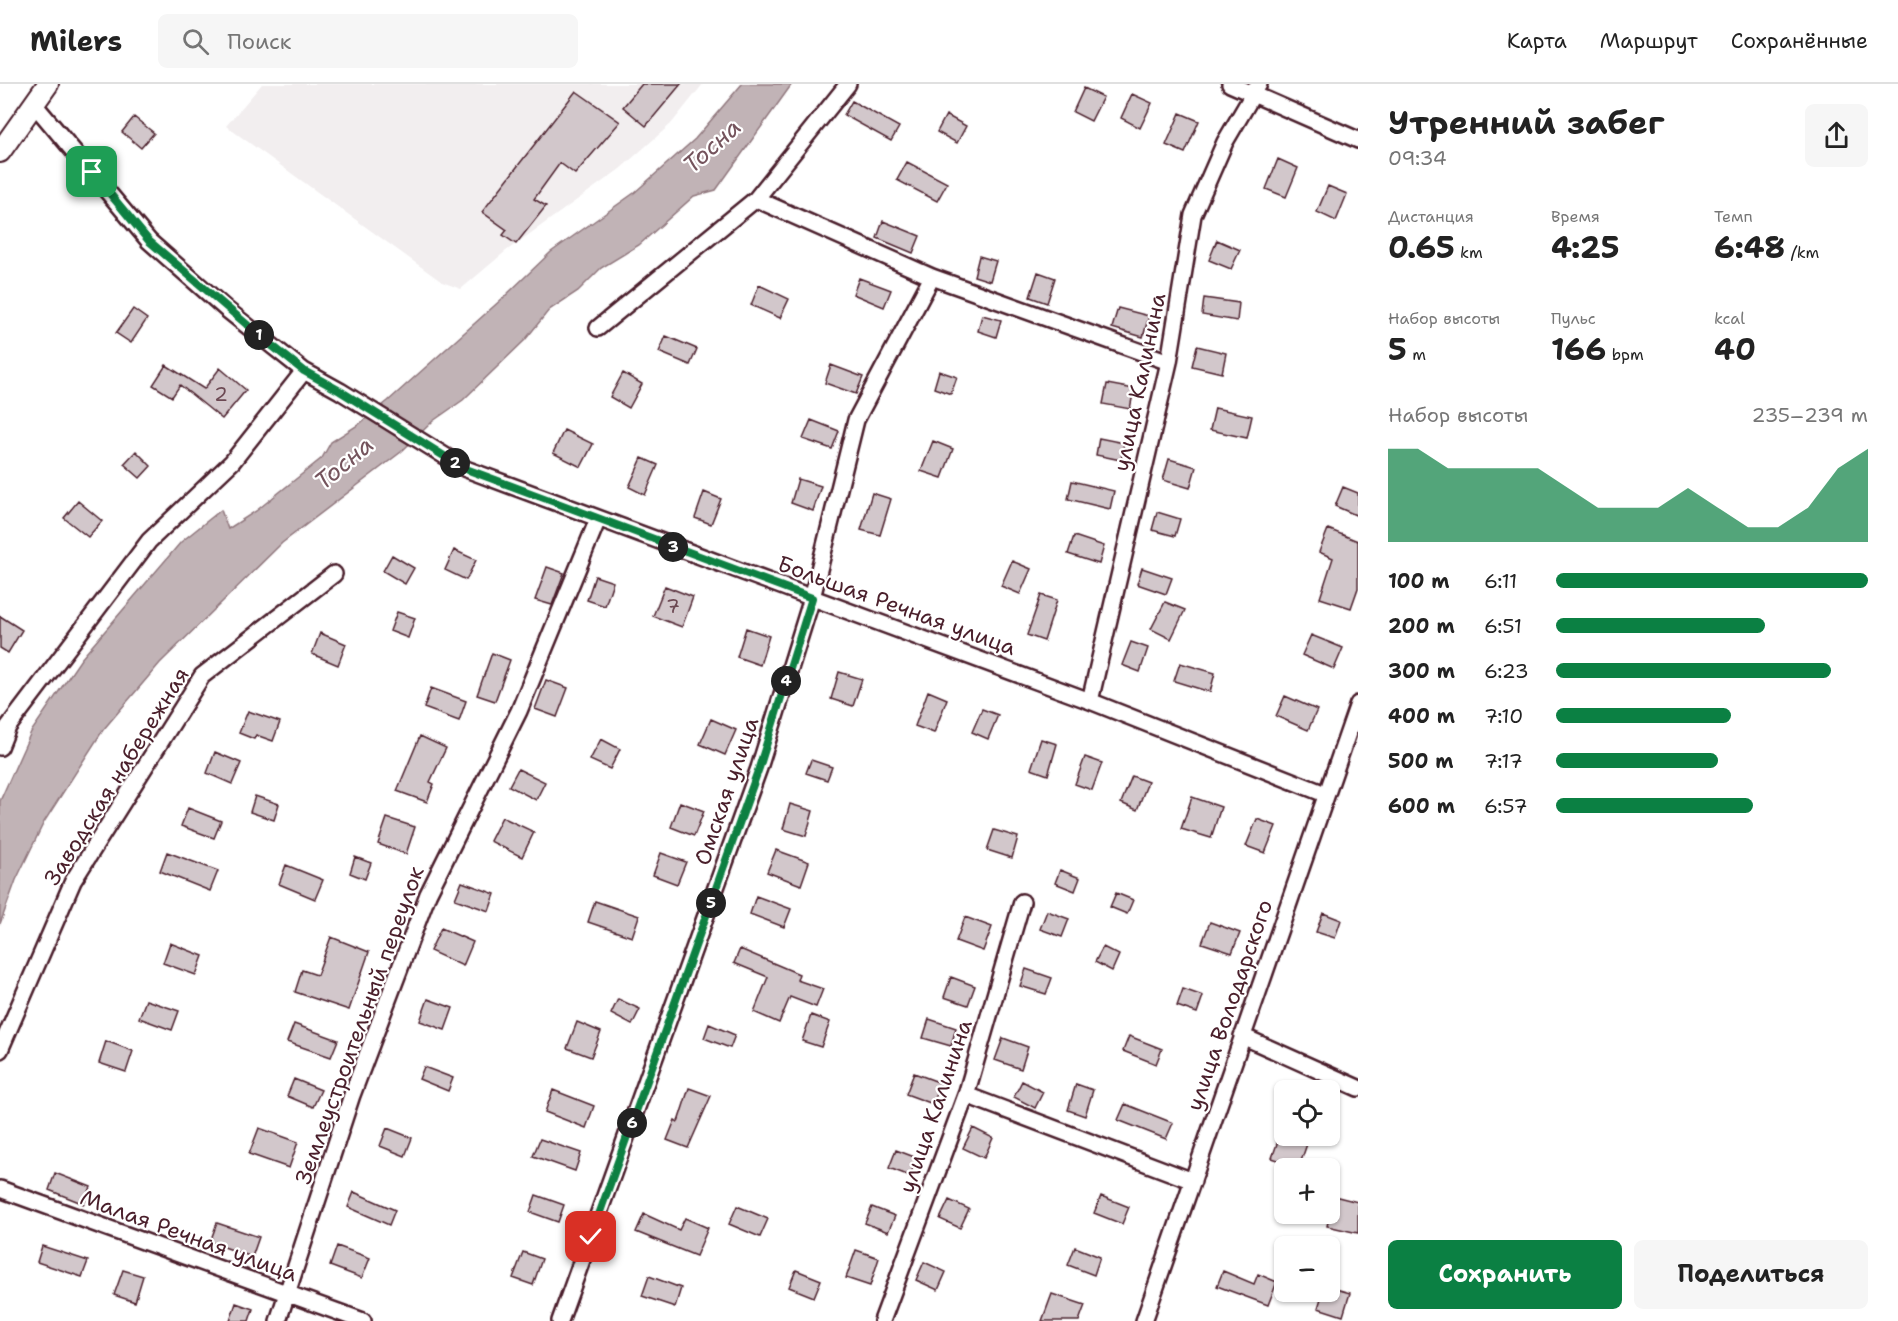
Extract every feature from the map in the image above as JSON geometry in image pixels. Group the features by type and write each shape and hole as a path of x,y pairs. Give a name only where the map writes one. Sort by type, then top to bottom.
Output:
{"street":[{"path":"0,152 48,84"},
{"path":"598,328 756,199 848,84"},
{"path":"1230,84 1256,89 1358,140"},
{"name":"улица Калинина","path":"1090,701 1170,362 1193,215 1224,142 1256,89"},
{"name":"Большая Речная улица","path":"34,104 149,241 226,309 304,371 466,469 1090,701 1325,794"},
{"path":"756,199 932,277 1170,362"},
{"name":"Омская улица","path":"560,1321 751,790 812,598 856,420 932,277"},
{"path":"0,747 8,727 149,542 232,462 304,371"},
{"name":"Землеустроительный переулок","path":"278,1321 352,1095 428,894 519,711 598,519"},
{"name":"Заводская набережная","path":"0,1050 73,881 202,675 334,574"},
{"name":"улица Володарского","path":"1144,1321 1358,704"},
{"name":"улица Калинина","path":"882,1321 966,1095 1022,902"},
{"path":"1242,1036 1358,1088"},
{"path":"966,1095 1193,1181"},
{"name":"Малая Речная улица","path":"0,1189 363,1321"}],"shaded area":[{"path":"262,84 703,84 671,124 620,169 506,251 461,289 442,282 226,126"}],"water":[{"name":"Тосна","path":"742,84 792,84 716,190 694,196 639,245 601,268 578,291 549,310 525,340 463,400 433,421 401,452 282,543 160,663 103,730 44,822 16,880 0,924 0,801 31,732 81,659 181,542 221,510 228,529 256,511 322,458 331,442 358,425 388,401 551,252 634,193 695,139"}],"building":[{"path":"642,84 681,84 646,126 623,107"},
{"path":"1084,88 1103,97 1091,121 1073,112"},
{"path":"576,91 620,122 575,174 560,163 534,199 546,206 516,244 503,235 507,230 482,212"},
{"path":"1132,94 1152,103 1140,128 1121,118"},
{"path":"852,101 899,127 891,141 844,115"},
{"path":"1180,113 1199,121 1185,153 1166,145"},
{"path":"946,115 966,126 957,143 937,132"},
{"path":"134,117 154,133 141,148 122,132"},
{"path":"1278,159 1298,168 1286,197 1266,189"},
{"path":"907,162 947,183 937,201 897,180"},
{"path":"1328,186 1347,194 1336,221 1317,212"},
{"path":"883,221 920,236 913,253 877,238"},
{"path":"1217,240 1240,250 1231,269 1209,260"},
{"path":"979,256 996,261 990,281 974,276"},
{"path":"1038,272 1055,278 1047,303 1030,297"},
{"path":"859,278 891,290 884,307 853,294"},
{"path":"759,285 789,299 780,318 751,305"},
{"path":"1204,298 1239,303 1237,321 1202,315"},
{"path":"1118,308 1149,316 1143,337 1112,328"},
{"path":"133,309 147,319 131,343 116,333"},
{"path":"982,315 1001,320 996,337 978,331"},
{"path":"666,336 697,349 690,365 659,352"},
{"path":"1197,346 1226,353 1222,373 1192,366"},
{"path":"166,365 204,389 220,368 246,390 222,419 180,385 172,397 153,385"},
{"path":"831,365 863,377 856,394 825,383"},
{"path":"939,371 957,377 951,394 934,388"},
{"path":"623,373 642,384 629,408 610,397"},
{"path":"1107,384 1134,389 1130,409 1103,404"},
{"path":"1215,408 1252,416 1247,438 1210,430"},
{"path":"811,420 839,431 832,449 803,439"},
{"path":"564,430 593,444 581,467 553,453"},
{"path":"1099,438 1124,443 1121,460 1096,455"},
{"path":"933,441 953,449 942,478 921,471"},
{"path":"136,451 151,466 140,478 124,464"},
{"path":"642,458 658,465 645,495 629,487"},
{"path":"1169,459 1196,467 1190,488 1163,480"},
{"path":"798,479 821,486 813,511 791,503"},
{"path":"1072,481 1114,491 1110,509 1068,499"},
{"path":"1343,487 1358,493 1358,516 1335,506"},
{"path":"704,492 721,499 711,524 695,518"},
{"path":"872,493 891,499 880,535 861,530"},
{"path":"78,501 102,521 88,537 64,518"},
{"path":"1157,512 1180,519 1175,536 1152,530"},
{"path":"1328,529 1358,541 1358,588 1351,608 1320,598 1333,558 1319,552"},
{"path":"1074,536 1104,546 1099,564 1068,554"},
{"path":"454,550 476,560 466,580 445,570"},
{"path":"392,555 414,568 405,584 383,571"},
{"path":"1012,561 1031,569 1020,594 1001,586"},
{"path":"547,567 564,573 552,605 535,600"},
{"path":"1142,568 1172,578 1166,594 1137,584"},
{"path":"595,576 613,582 605,606 587,600"},
{"path":"665,586 693,597 682,627 653,616"},
{"path":"1041,595 1057,600 1044,641 1027,635"},
{"path":"1165,602 1185,610 1171,639 1151,629"},
{"path":"397,612 415,618 408,638 390,631"},
{"path":"0,616 22,630 8,653 0,648"},
{"path":"746,628 769,636 760,665 737,657"},
{"path":"320,633 346,644 338,665 312,654"},
{"path":"1311,635 1343,648 1334,669 1302,655"},
{"path":"1131,642 1148,648 1140,672 1122,665"},
{"path":"492,653 510,660 495,701 477,695"},
{"path":"1180,663 1215,673 1210,692 1174,681"},
{"path":"839,672 862,679 853,706 831,699"},
{"path":"546,680 568,688 557,717 535,709"},
{"path":"431,688 466,701 459,721 424,708"},
{"path":"928,691 947,699 934,733 915,726"},
{"path":"1285,696 1317,710 1308,730 1276,716"},
{"path":"982,709 998,715 988,739 972,732"},
{"path":"248,711 280,722 273,741 256,735 254,739 239,733"},
{"path":"711,719 736,730 725,755 700,744"},
{"path":"420,736 446,748 430,782 434,784 427,802 397,791"},
{"path":"601,739 620,749 610,769 590,760"},
{"path":"1041,739 1057,744 1048,775 1031,769"},
{"path":"215,752 241,763 232,784 207,773"},
{"path":"1085,757 1102,763 1092,790 1075,784"},
{"path":"811,760 832,767 827,780 806,773"},
{"path":"518,769 545,782 536,800 509,786"},
{"path":"1132,776 1148,782 1137,810 1121,803"},
{"path":"255,796 279,804 274,820 250,812"},
{"path":"1192,797 1221,807 1211,838 1181,829"},
{"path":"680,802 704,811 694,836 671,827"},
{"path":"790,804 813,811 806,836 783,829"},
{"path":"188,808 221,821 214,838 181,826"},
{"path":"502,817 534,832 522,857 490,841"},
{"path":"387,818 415,827 406,854 378,844"},
{"path":"1257,819 1276,826 1265,853 1246,846"},
{"path":"994,830 1018,837 1012,858 987,850"},
{"path":"776,850 809,862 801,885 767,872"},
{"path":"167,852 218,871 210,891 160,871"},
{"path":"661,853 686,862 677,884 653,875"},
{"path":"355,857 371,863 365,879 350,873"},
{"path":"286,865 323,880 315,899 279,884"},
{"path":"1060,870 1080,878 1075,891 1055,883"},
{"path":"462,882 495,894 489,911 455,899"},
{"path":"1116,893 1133,900 1127,914 1110,907"},
{"path":"756,896 791,909 784,927 750,914"},
{"path":"595,901 639,916 632,937 588,922"},
{"path":"1047,911 1069,919 1062,937 1040,929"},
{"path":"1323,913 1341,920 1335,938 1316,932"},
{"path":"965,917 992,927 983,951 956,941"},
{"path":"1210,922 1240,933 1232,953 1202,943"},
{"path":"441,928 473,942 463,966 430,951"},
{"path":"331,937 369,952 349,1010 295,992 302,970 317,975"},
{"path":"170,943 203,956 196,975 163,963"},
{"path":"1103,947 1119,955 1112,971 1095,962"},
{"path":"740,949 799,974 797,980 823,989 816,1007 790,997 779,1023 754,1012 768,977 734,963"},
{"path":"1026,969 1052,978 1046,994 1020,986"},
{"path":"951,977 975,986 968,1005 944,997"},
{"path":"1183,989 1203,996 1197,1013 1177,1006"},
{"path":"428,999 453,1008 445,1030 420,1021"},
{"path":"618,999 640,1009 632,1025 611,1014"},
{"path":"146,1000 179,1011 172,1030 139,1018"},
{"path":"811,1015 830,1022 821,1047 802,1041"},
{"path":"929,1019 956,1028 951,1046 923,1038"},
{"path":"577,1022 601,1032 591,1057 567,1048"},
{"path":"294,1024 338,1040 331,1057 287,1042"},
{"path":"709,1024 735,1035 730,1048 704,1038"},
{"path":"1129,1036 1162,1049 1156,1064 1123,1051"},
{"path":"1003,1038 1028,1047 1021,1069 995,1060"},
{"path":"106,1041 133,1051 126,1072 99,1063"},
{"path":"424,1067 453,1078 448,1091 419,1079"},
{"path":"914,1073 941,1083 933,1104 906,1094"},
{"path":"294,1079 321,1090 313,1107 287,1096"},
{"path":"1022,1081 1043,1092 1035,1108 1014,1097"},
{"path":"1076,1084 1093,1090 1085,1116 1068,1110"},
{"path":"689,1088 711,1096 688,1148 667,1140 675,1120 678,1122"},
{"path":"553,1090 594,1106 586,1128 545,1112"},
{"path":"1125,1104 1173,1123 1166,1139 1118,1120"},
{"path":"259,1128 298,1142 289,1168 249,1154"},
{"path":"387,1128 412,1138 405,1156 380,1146"},
{"path":"973,1128 993,1138 984,1158 963,1148"},
{"path":"540,1139 581,1153 575,1171 533,1156"},
{"path":"1276,1146 1306,1146 1302,1158 1272,1158"},
{"path":"896,1150 917,1158 910,1176 889,1168"},
{"path":"55,1173 91,1187 84,1204 49,1190"},
{"path":"354,1192 395,1210 389,1225 348,1207"},
{"path":"536,1195 564,1205 558,1222 530,1212"},
{"path":"1101,1196 1129,1207 1122,1224 1094,1213"},
{"path":"1340,1198 1358,1202 1358,1233 1327,1226 1327,1224 1340,1224"},
{"path":"949,1200 969,1209 960,1228 940,1219"},
{"path":"737,1206 768,1219 760,1237 729,1224"},
{"path":"872,1207 895,1216 888,1232 865,1223"},
{"path":"644,1214 679,1230 685,1218 708,1228 696,1256 636,1232"},
{"path":"217,1223 259,1237 252,1257 210,1242"},
{"path":"42,1246 88,1261 82,1277 37,1262"},
{"path":"337,1246 370,1258 362,1278 330,1266"},
{"path":"1075,1247 1100,1257 1094,1275 1068,1265"},
{"path":"856,1250 879,1258 870,1286 846,1278"},
{"path":"523,1252 542,1259 533,1285 513,1278"},
{"path":"924,1262 946,1272 938,1290 916,1280"},
{"path":"123,1270 143,1276 135,1302 114,1295"},
{"path":"796,1270 821,1280 814,1297 789,1287"},
{"path":"1223,1271 1254,1284 1258,1274 1274,1281 1274,1290 1268,1305 1217,1286"},
{"path":"649,1276 681,1288 675,1307 642,1296"},
{"path":"1340,1290 1350,1293 1343,1316 1318,1308 1320,1302 1340,1302"},
{"path":"1052,1294 1085,1305 1079,1321 1042,1321"},
{"path":"236,1303 253,1309 249,1321 230,1321"}],"route":[{"path":"92,172 149,241 226,309 304,371 452,461 466,469 812,598 759,768 591,1237"}]}
